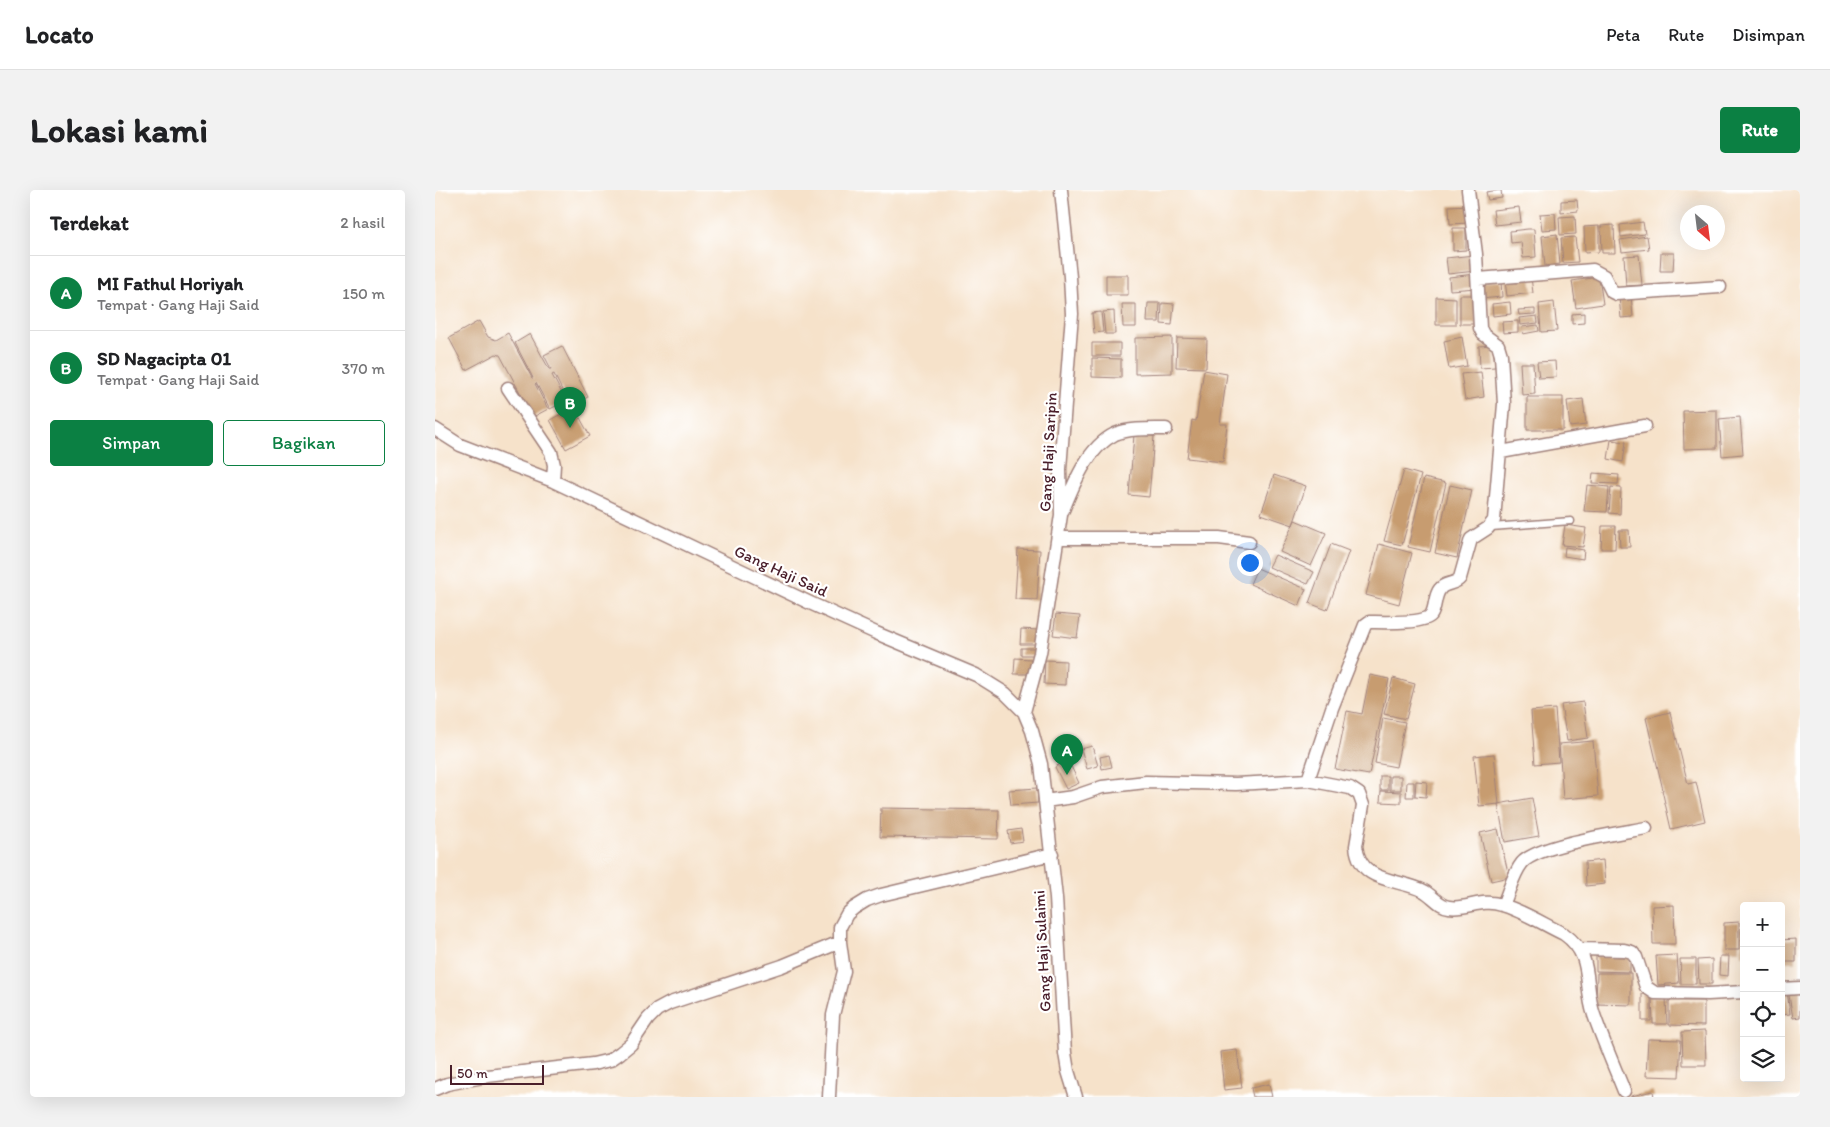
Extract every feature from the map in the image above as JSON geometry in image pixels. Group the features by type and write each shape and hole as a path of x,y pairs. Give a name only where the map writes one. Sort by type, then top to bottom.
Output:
{"street":[{"name":"Gang Haji Saripin","path":"1024,712 1041,653 1061,515 1060,469 1072,314 1071,277 1061,190"},
{"path":"1308,780 1332,708 1365,625 1369,622 1427,618 1431,614 1441,587 1457,582 1460,578 1471,539 1488,528 1494,520 1504,404 1501,355 1498,345 1481,331 1469,190"},
{"path":"1478,279 1593,270 1604,276 1612,292 1616,294 1720,287"},
{"path":"508,388 551,452 554,465 553,482"},
{"path":"1501,452 1645,426"},
{"name":"Gang Haji Said","path":"435,429 460,445 553,482 818,607 976,675 1005,694 1024,712 1041,764 1045,801"},
{"path":"1061,515 1071,490 1096,448 1117,434 1133,430 1166,429"},
{"path":"1059,538 1219,538 1249,542"},
{"path":"1045,801 1073,797 1102,787 1146,782 1236,784 1308,780 1350,788 1359,794 1363,805 1356,846 1364,868 1379,877 1423,891 1442,905 1448,907 1482,902 1503,905 1564,934 1580,949 1587,971 1593,1013 1624,1091"},
{"name":"Gang Haji Sulaimi","path":"1045,801 1056,898 1065,1054 1076,1097"},
{"path":"1503,905 1517,871 1529,856 1547,849 1646,828"},
{"path":"829,1097 833,1015 844,970 840,927 847,914 867,900 962,874 1052,854"},
{"path":"435,1089 447,1084 488,1076 593,1064 610,1060 631,1044 648,1019 657,1010 670,1002 782,966 840,942"},
{"path":"1580,949 1624,950 1632,952 1636,957 1646,988 1655,993 1740,992"},
{"path":"1785,989 1800,988"}],"lane":[{"path":"1488,528 1516,524 1571,521"}],"building":[{"path":"1501,190 1502,198 1488,200 1486,192"},
{"path":"1577,200 1578,211 1561,213 1561,201"},
{"path":"1469,205 1469,223 1450,224 1449,206"},
{"path":"1519,207 1521,222 1495,225 1493,210"},
{"path":"1555,213 1556,229 1542,230 1540,214"},
{"path":"1575,216 1576,234 1560,235 1559,217"},
{"path":"1643,222 1645,234 1621,237 1620,225"},
{"path":"1614,225 1615,253 1602,253 1601,226"},
{"path":"1599,226 1599,252 1585,253 1584,227"},
{"path":"1453,228 1466,228 1466,250 1453,251"},
{"path":"1534,229 1536,257 1523,258 1521,242 1511,243 1510,231"},
{"path":"1557,234 1560,264 1545,266 1542,236"},
{"path":"1647,236 1649,249 1622,252 1620,240"},
{"path":"1575,237 1578,262 1563,263 1561,238"},
{"path":"1661,253 1674,253 1673,271 1660,271"},
{"path":"1474,255 1476,271 1448,274 1446,258"},
{"path":"1639,255 1642,285 1626,286 1624,256"},
{"path":"1475,274 1477,288 1450,290 1449,277"},
{"path":"1106,275 1128,275 1128,295 1106,295"},
{"path":"1531,277 1533,293 1507,296 1505,281"},
{"path":"1599,277 1603,304 1576,308 1572,281"},
{"path":"1501,281 1502,297 1480,299 1479,282"},
{"path":"1460,295 1476,295 1476,324 1460,324"},
{"path":"1631,295 1633,317 1621,318 1619,297"},
{"path":"1436,297 1456,298 1456,325 1436,325"},
{"path":"1510,302 1511,314 1493,316 1492,304"},
{"path":"1554,302 1557,331 1541,332 1539,304"},
{"path":"1148,303 1160,303 1159,322 1147,322"},
{"path":"1162,303 1174,304 1172,325 1161,324"},
{"path":"1122,304 1136,304 1136,327 1123,327"},
{"path":"1535,309 1535,314 1519,315 1518,310"},
{"path":"1114,311 1115,334 1105,334 1103,312"},
{"path":"1101,312 1103,332 1094,333 1092,313"},
{"path":"1584,313 1584,323 1572,324 1572,314"},
{"path":"1537,316 1538,323 1520,325 1519,318"},
{"path":"479,321 488,337 496,340 508,333 532,378 515,343 530,334 549,369 551,369 544,355 562,346 588,397 570,406 554,374 552,375 566,401 550,409 536,383 548,409 533,417 500,355 496,354 466,370 449,338"},
{"path":"1518,321 1518,332 1503,333 1502,322"},
{"path":"1538,325 1539,331 1523,334 1522,327"},
{"path":"1172,337 1172,373 1135,374 1135,338"},
{"path":"1462,337 1467,366 1449,369 1444,341"},
{"path":"1177,338 1207,339 1206,368 1176,367"},
{"path":"1092,343 1120,343 1120,356 1092,356"},
{"path":"1493,345 1495,367 1480,368 1479,346"},
{"path":"1092,358 1121,359 1121,378 1092,377"},
{"path":"1555,361 1556,377 1539,378 1537,362"},
{"path":"1520,363 1533,363 1535,394 1522,395"},
{"path":"1204,370 1227,374 1220,424 1227,424 1223,462 1187,458 1192,420 1196,421"},
{"path":"1481,372 1484,397 1465,400 1461,374"},
{"path":"1527,397 1563,397 1563,430 1527,430"},
{"path":"1583,399 1586,425 1570,427 1567,401"},
{"path":"574,407 590,436 566,449 550,420"},
{"path":"1717,410 1717,448 1684,449 1683,411"},
{"path":"1740,417 1743,454 1722,456 1719,419"},
{"path":"1134,435 1154,436 1149,497 1129,495"},
{"path":"1611,440 1626,442 1623,462 1608,459"},
{"path":"1404,470 1421,475 1402,545 1384,541"},
{"path":"1593,473 1619,475 1618,484 1592,483"},
{"path":"1274,475 1306,486 1293,525 1261,514"},
{"path":"1424,478 1446,483 1430,552 1408,547"},
{"path":"1450,485 1472,490 1457,558 1435,553"},
{"path":"1587,485 1609,487 1607,512 1584,511"},
{"path":"1611,487 1621,488 1620,514 1609,513"},
{"path":"1295,520 1326,533 1311,566 1280,552"},
{"path":"1565,525 1586,528 1583,547 1562,545"},
{"path":"1602,526 1616,526 1615,549 1601,549"},
{"path":"1619,530 1629,530 1630,547 1620,547"},
{"path":"1331,544 1349,551 1327,610 1309,603"},
{"path":"1379,544 1412,553 1399,604 1366,595"},
{"path":"1565,547 1584,550 1583,559 1564,556"},
{"path":"1018,549 1040,550 1037,600 1015,599"},
{"path":"1275,555 1314,572 1308,584 1269,567"},
{"path":"1257,568 1306,589 1299,606 1250,584"},
{"path":"1056,614 1080,616 1077,638 1053,635"},
{"path":"1021,629 1038,630 1037,644 1020,644"},
{"path":"1021,648 1036,648 1036,655 1021,655"},
{"path":"1015,658 1031,659 1031,674 1014,674"},
{"path":"1045,660 1066,661 1065,685 1044,684"},
{"path":"1370,675 1389,679 1369,775 1335,769 1347,711 1362,714"},
{"path":"1393,678 1415,684 1406,719 1384,714"},
{"path":"1583,702 1588,738 1567,741 1561,705"},
{"path":"1555,709 1559,762 1535,764 1531,711"},
{"path":"1670,712 1688,784 1696,782 1705,821 1671,829 1646,718"},
{"path":"1383,718 1405,722 1396,767 1375,763"},
{"path":"1593,741 1598,796 1563,799 1559,744"},
{"path":"1092,746 1098,766 1087,769 1081,749"},
{"path":"1494,754 1499,804 1479,806 1474,756"},
{"path":"1109,755 1112,767 1102,769 1100,757"},
{"path":"1068,760 1079,783 1066,789 1055,767"},
{"path":"1380,776 1388,776 1388,790 1380,790"},
{"path":"1390,776 1401,776 1401,790 1390,790"},
{"path":"1416,781 1427,782 1426,797 1415,796"},
{"path":"1407,782 1414,782 1414,797 1406,797"},
{"path":"1037,788 1038,803 1011,805 1009,790"},
{"path":"1381,791 1401,792 1401,803 1380,802"},
{"path":"1532,798 1539,836 1505,842 1498,804"},
{"path":"881,808 999,810 998,839 880,837"},
{"path":"1021,829 1023,841 1010,843 1008,831"},
{"path":"1498,829 1509,877 1491,881 1480,833"},
{"path":"1603,860 1605,884 1586,886 1585,862"},
{"path":"1674,905 1675,944 1653,944 1652,906"},
{"path":"1739,922 1739,950 1724,950 1724,923"},
{"path":"1796,939 1796,962 1785,962 1785,940"},
{"path":"1677,955 1679,983 1658,985 1656,956"},
{"path":"1596,956 1630,957 1630,972 1596,971"},
{"path":"1720,956 1729,956 1728,976 1719,975"},
{"path":"1680,959 1696,959 1696,984 1681,984"},
{"path":"1712,959 1712,984 1699,984 1698,960"},
{"path":"1597,973 1631,973 1631,1005 1596,1004"},
{"path":"1800,988 1800,1017 1793,1018 1788,990"},
{"path":"1787,991 1790,1014 1785,1015 1785,992"},
{"path":"1642,994 1651,994 1651,1021 1642,1021"},
{"path":"1652,997 1666,997 1667,1024 1653,1024"},
{"path":"1669,1001 1704,1001 1704,1026 1669,1025"},
{"path":"1705,1031 1706,1065 1683,1065 1682,1032"},
{"path":"1648,1039 1681,1040 1679,1077 1646,1076"},
{"path":"1237,1050 1242,1088 1224,1090 1220,1052"},
{"path":"1269,1084 1272,1097 1253,1097 1251,1088"},
{"path":"1653,1091 1654,1097 1631,1097 1631,1096"}],"place":[{"name":"SD Nagacipta 01","path":"570,428"},
{"name":"MI Fathul Horiyah","path":"1067,775"}]}
